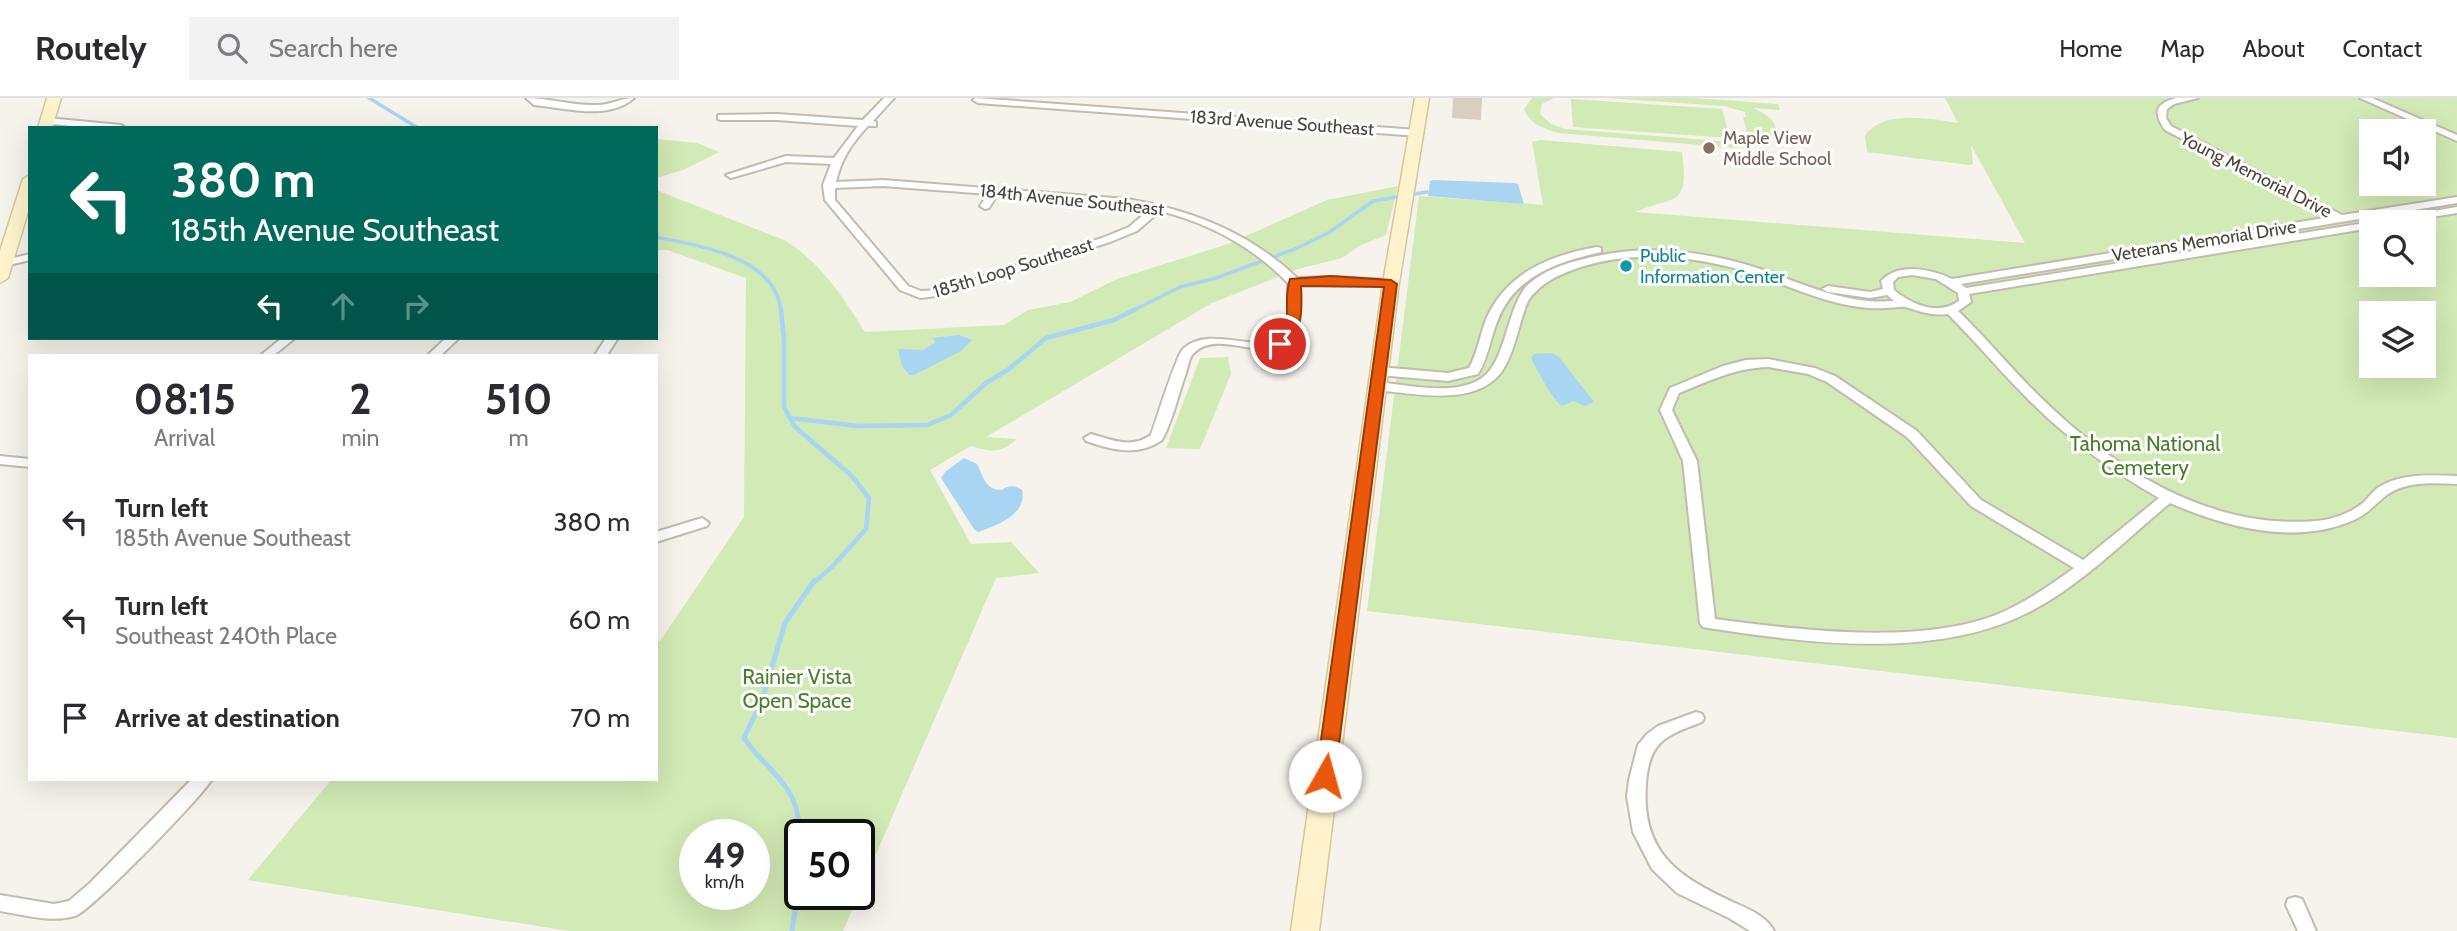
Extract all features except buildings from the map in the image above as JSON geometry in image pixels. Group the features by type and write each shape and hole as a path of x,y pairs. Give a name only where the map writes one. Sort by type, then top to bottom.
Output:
{"main road":[{"path":"46,125 54,98"},
{"path":"1305,931 1391,284 1422,98"},
{"path":"2,270 28,185"}],"street":[{"path":"531,99 534,102 613,106 630,98"},
{"path":"731,175 786,159 837,161 846,157 889,98"},
{"path":"721,117 777,117 870,124 896,98"},
{"name":"Young Memorial Drive","path":"2193,98 2167,104 2161,109 2161,118 2168,128 2357,227"},
{"path":"2364,98 2457,138"},
{"name":"183rd Avenue Southeast","path":"978,100 1418,133"},
{"path":"46,125 71,126"},
{"path":"828,185 837,161"},
{"name":"184th Avenue Southeast","path":"828,185 883,183 1127,202 1159,207 1206,222 1268,257 1294,282"},
{"name":"185th Loop Southeast","path":"828,185 830,200 904,288 920,295 941,293 1106,240 1133,229 1159,207"},
{"path":"985,206 995,191"},
{"name":"Veterans Memorial Drive","path":"1952,282 2457,200"},
{"path":"2436,214 2457,211"},
{"name":"Veterans Memorial Drive","path":"1963,292 2357,227"},
{"path":"1378,378 1425,375 1448,377 1474,371 1502,297 1516,283 1557,260 1623,247 1698,251 1755,262 1834,291 1870,295 1889,292"},
{"path":"1378,378 1422,389 1467,388 1485,382 1504,360 1518,307 1531,289 1571,267 1615,257 1696,258 1752,271 1846,303 1903,303"},
{"path":"2,270 28,258"},
{"path":"1903,272 1933,275 1952,282 1963,292 1965,299 1962,305 1950,310 1927,310 1903,303 1889,292 1886,286 1890,277 1903,272"},
{"path":"1091,438 1111,445 1137,448 1148,445 1157,437 1186,352 1196,345 1213,342 1280,344 1288,336 1296,313 1294,282 1331,280 1391,284"},
{"path":"1950,310 1991,349 2041,405 2092,449 2167,498 2236,520 2273,526 2315,526 2342,520 2364,509 2386,490 2419,479 2457,480"},
{"path":"1489,331 1509,333"},
{"path":"268,354 286,340"},
{"path":"435,354 451,340"},
{"path":"2082,566 1976,503 1912,434 1831,379 1790,365 1746,364 1674,391 1666,410 1690,461 1707,623 1796,635 1932,633 1981,624 2023,609 2082,566 2167,498"},
{"path":"1422,389 1425,375"},
{"path":"0,460 28,463"},
{"path":"658,536 702,523"},
{"path":"1696,718 1669,729 1647,744 1637,776 1636,806 1643,836 1655,862 1683,887 1751,919 1764,931"},
{"path":"0,903 54,912 74,908 97,889 201,781"},
{"path":"2295,905 2307,931"}],"green space":[{"path":"1532,98 1554,98 1542,104 1540,114 1551,124 1565,129 1733,142 1749,140 1743,117 1746,117 1745,112 1724,106 1607,98 1694,98 1778,104 1780,110 1754,108 1773,122 1775,136 1757,146 1736,148 1559,133 1543,128 1526,114 1524,109"},
{"name":"Tahoma National Cemetery","path":"1945,98 2457,98 2457,738 1367,611 1419,196 1543,205 1532,142 1541,140 1682,152 1684,183 1677,197 1635,212 2025,243 1971,145 1973,164 1969,165 1867,152 1865,136 1883,122 1908,118 1958,123"},
{"path":"1571,99 1722,109 1730,138 1573,127"},
{"path":"658,139 697,143 719,152 683,170 658,177"},
{"name":"Rainier Vista Open Space","path":"1398,186 1386,235 1361,245 1342,258 1298,269 1212,303 986,437 1017,439 1006,447 990,450 971,446 930,470 971,544 1011,542 1039,573 996,578 875,856 875,819 784,819 784,910 852,910 843,931 569,931 248,880 330,781 658,781 658,641 744,517 746,278 667,250 658,250 658,191 784,240 820,269 865,332 1004,325 1028,310 1070,302 1117,279 1228,244 1327,200"},
{"path":"1228,357 1231,374 1200,449 1166,448 1200,358"}],"water":[{"path":"1430,181 1518,184 1524,204 1428,196"},
{"path":"959,335 972,340 961,351 914,375 909,375 902,366 898,349 923,350 936,342 932,338"},
{"path":"1552,353 1559,357 1594,402 1585,406 1573,401 1562,406 1559,403 1531,358 1534,354"},
{"path":"964,458 977,464 985,482 992,488 1002,490 1012,486 1022,490 1020,506 1009,518 978,532 941,478"}],"waterway":[{"path":"369,98 415,126"},
{"path":"790,418 858,426 927,425 951,415 986,383 1009,369 1046,338 1114,320 1180,287 1216,278 1295,249 1330,232 1373,201 1427,192"},
{"path":"658,237 713,250 750,266 765,278 776,292 781,311"},
{"path":"781,309 784,407 790,418"},
{"path":"790,418 795,427 852,476 869,498 866,529 832,567 813,583"},
{"path":"792,931 799,879 799,822 789,792 744,738 762,700 785,623 814,581"}],"place":[{"name":"Maple View Middle School","path":"1709,148"},
{"name":"Public Information Center","path":"1626,266"}],"route":[{"path":"1280,344 1288,336 1296,313 1294,282 1331,280 1391,284 1325,776"}]}
